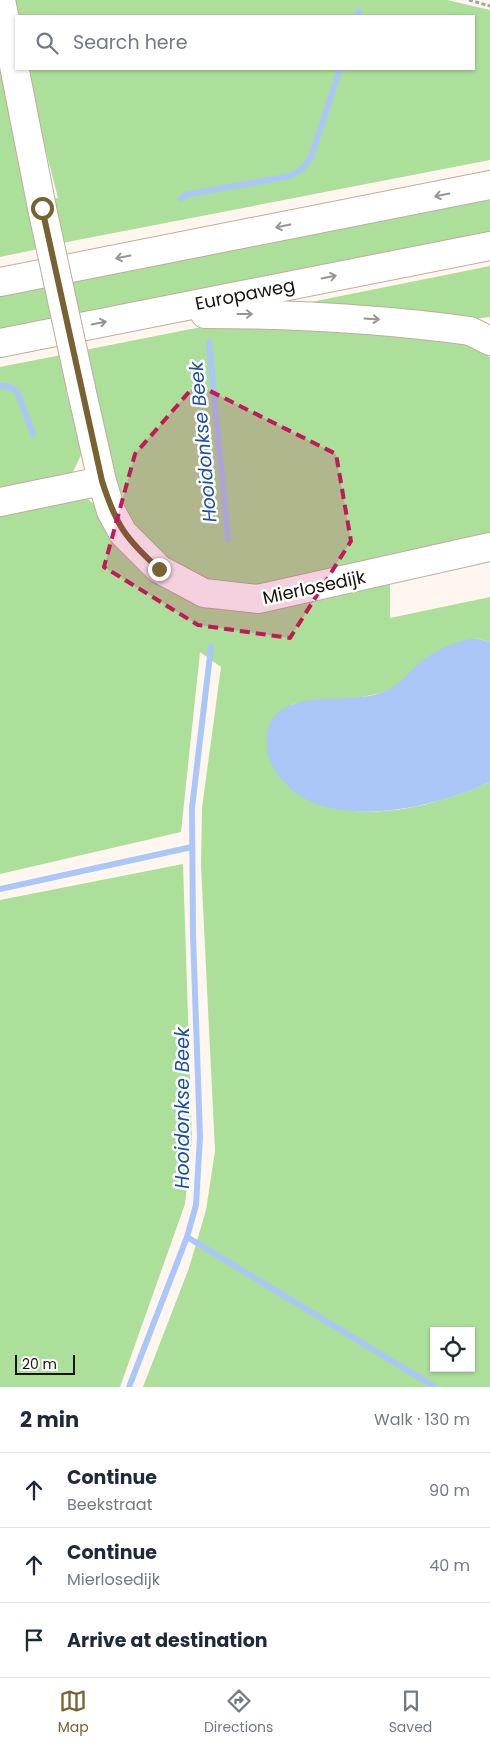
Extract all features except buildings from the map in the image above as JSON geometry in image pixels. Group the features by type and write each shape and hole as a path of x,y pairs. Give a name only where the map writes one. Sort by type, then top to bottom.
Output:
{"main road":[{"name":"Mierlosedijk","path":"1,0 42,208 102,481 112,511 123,533 159,569 204,593 234,598 258,599 490,547"},
{"path":"0,282 490,186"},
{"name":"Europaweg","path":"0,343 490,246"},
{"path":"143,314 288,314 396,321 483,334"},
{"path":"0,502 102,481"}],"path":[{"path":"469,0 490,6"}],"highlighted area":[{"path":"196,384 336,454 351,541 290,638 198,625 104,567 135,454"}],"green space":[{"path":"10,0 447,0 490,10 490,160 62,243 53,199 58,198 25,70 475,70 475,15 16,15"},
{"path":"0,61 38,249 0,257"},
{"path":"490,193 490,234 0,330 0,289"},
{"path":"490,266 490,317 464,320 296,305"},
{"path":"252,320 463,341 490,357 490,535 256,586 208,581 179,569 142,537 119,502 85,350 216,324"},
{"path":"61,355 67,395 82,453 72,474 0,497 0,367"},
{"path":"86,498 96,505 172,589 390,582 390,618 490,597 490,642 475,638 406,677 396,687 381,693 358,698 292,704 298,794 318,803 350,811 391,810 433,803 490,782 490,1387 143,1387 189,1268 206,1210 215,1151 201,866 202,808 221,667 200,652 181,832 0,874 0,507"},
{"path":"183,864 192,1138 185,1204 120,1387 0,1387 0,900"}],"water":[{"path":"475,638 490,642 490,782 443,800 415,807 386,811 357,811 330,808 306,799 286,784 276,771 268,753 267,736 271,721 283,709 305,701 358,697 383,692 396,685 429,656 458,642"}],"waterway":[{"name":"Hooidonkse Beek","path":"357,15 359,11"},
{"name":"Hooidonkse Beek","path":"181,199 185,195 290,176 303,168 311,157 340,70"},
{"name":"Hooidonkse Beek","path":"209,342 228,539"},
{"path":"0,386 7,386 17,391 33,434"},
{"name":"Hooidonkse Beek","path":"129,1387 187,1237 196,1205 200,1137 193,935 192,808 211,647"},
{"name":"Hooidonkse Beek","path":"0,889 192,847"},
{"path":"187,1237 435,1387"}],"route":[{"path":"42,208 102,481 112,511 123,533 159,569"}]}
